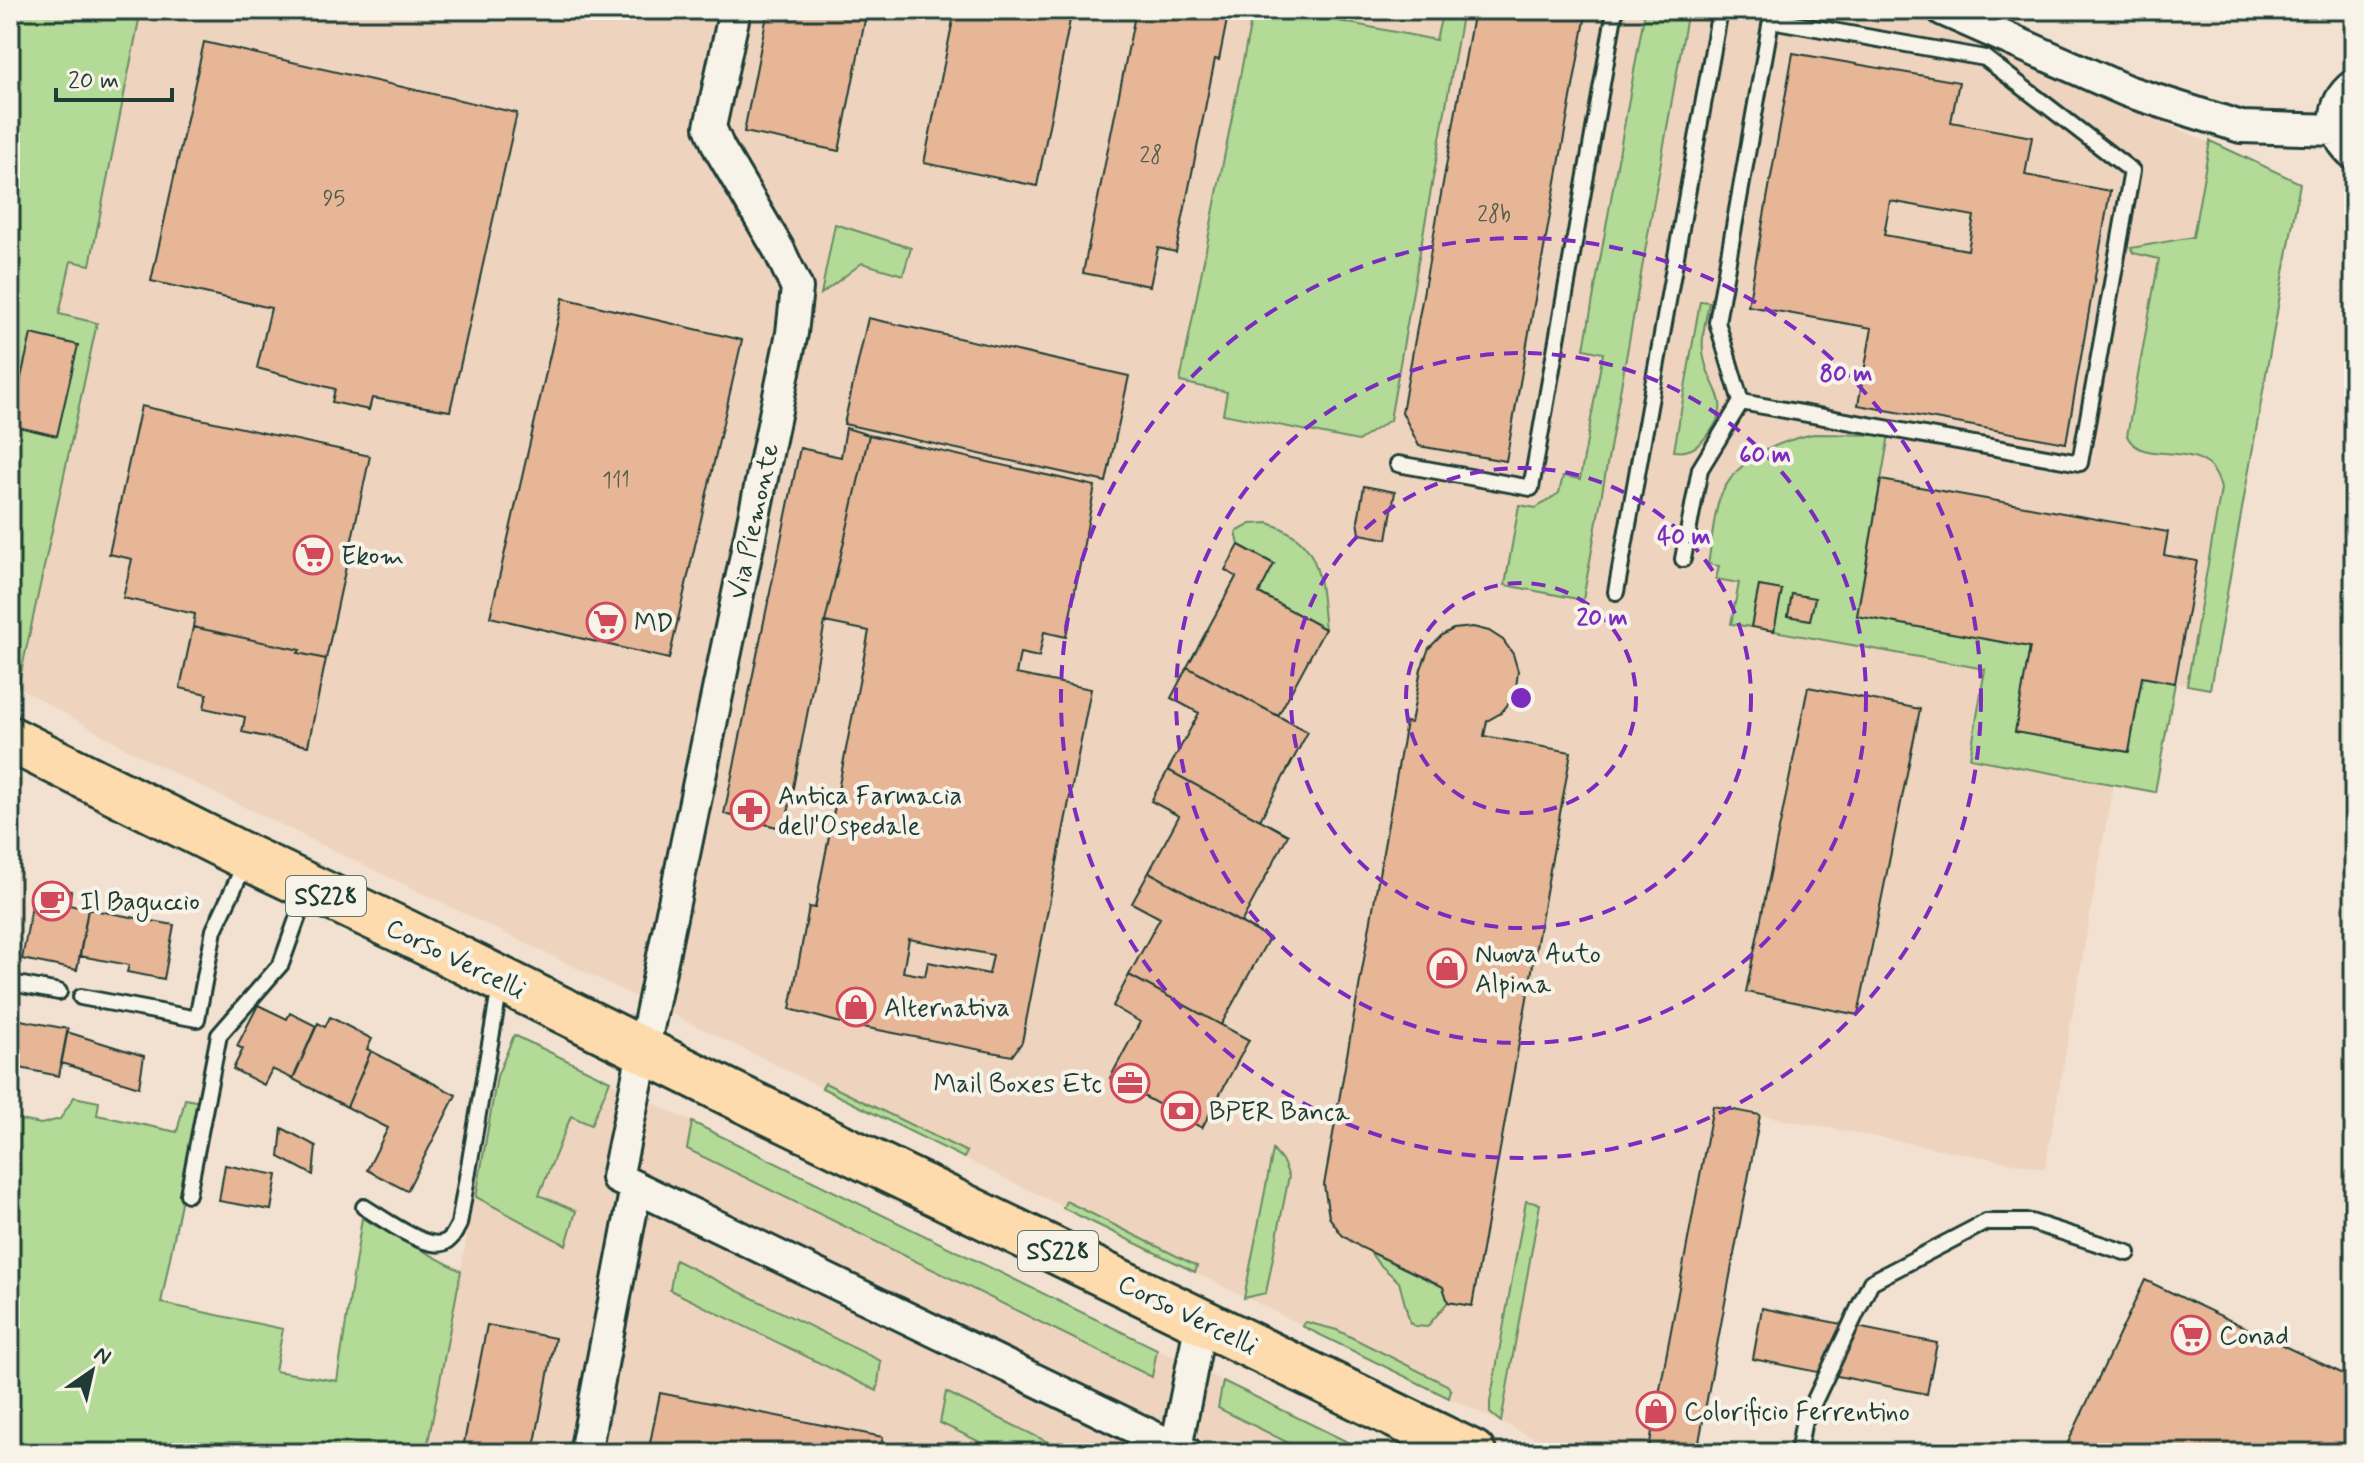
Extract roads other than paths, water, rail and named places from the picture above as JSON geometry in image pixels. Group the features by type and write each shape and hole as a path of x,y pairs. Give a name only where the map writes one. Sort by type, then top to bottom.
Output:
{"main road":[{"name":"Corso Vercelli","path":"10,739 248,858 1473,1453"}],"street":[{"name":"Via Piemonte","path":"642,1050 792,333 797,288 710,127 735,10"},
{"path":"1943,10 2127,91 2241,127 2336,130"},
{"path":"2354,85 2339,102 2335,116 2336,130 2342,143 2354,154"},
{"path":"642,1050 617,1178 1181,1450 1201,1321"},
{"path":"585,1453 636,1187"}],"lane":[{"path":"1398,464 1531,488 1615,10"},
{"path":"1616,592 1720,10"},
{"path":"1683,559 1700,469 1741,402 1717,322 1771,20 1985,58 2132,171 2080,463 1741,402"},
{"path":"81,997 197,1019 214,930 248,858"},
{"path":"188,1194 219,1035 281,964 308,887"},
{"path":"10,978 17,984 59,992"},
{"path":"364,1207 424,1242 441,1244 452,1238 459,1224 501,980"},
{"path":"1798,1453 1803,1425 1871,1282 1986,1222 2031,1222 2128,1253"}],"place":[{"name":"Ekom","path":"313,555"},
{"name":"MD","path":"606,622"},
{"name":"Antica Farmacia dell'Ospedale","path":"750,810"},
{"name":"Il Baguccio","path":"52,901"},
{"name":"Nuova Auto Alpina","path":"1447,968"},
{"name":"Alternativa","path":"856,1007"},
{"name":"Mail Boxes Etc","path":"1130,1083"},
{"name":"BPER Banca","path":"1181,1111"},
{"name":"Conad","path":"2191,1335"},
{"name":"Colorificio Ferrentino","path":"1656,1411"}]}
